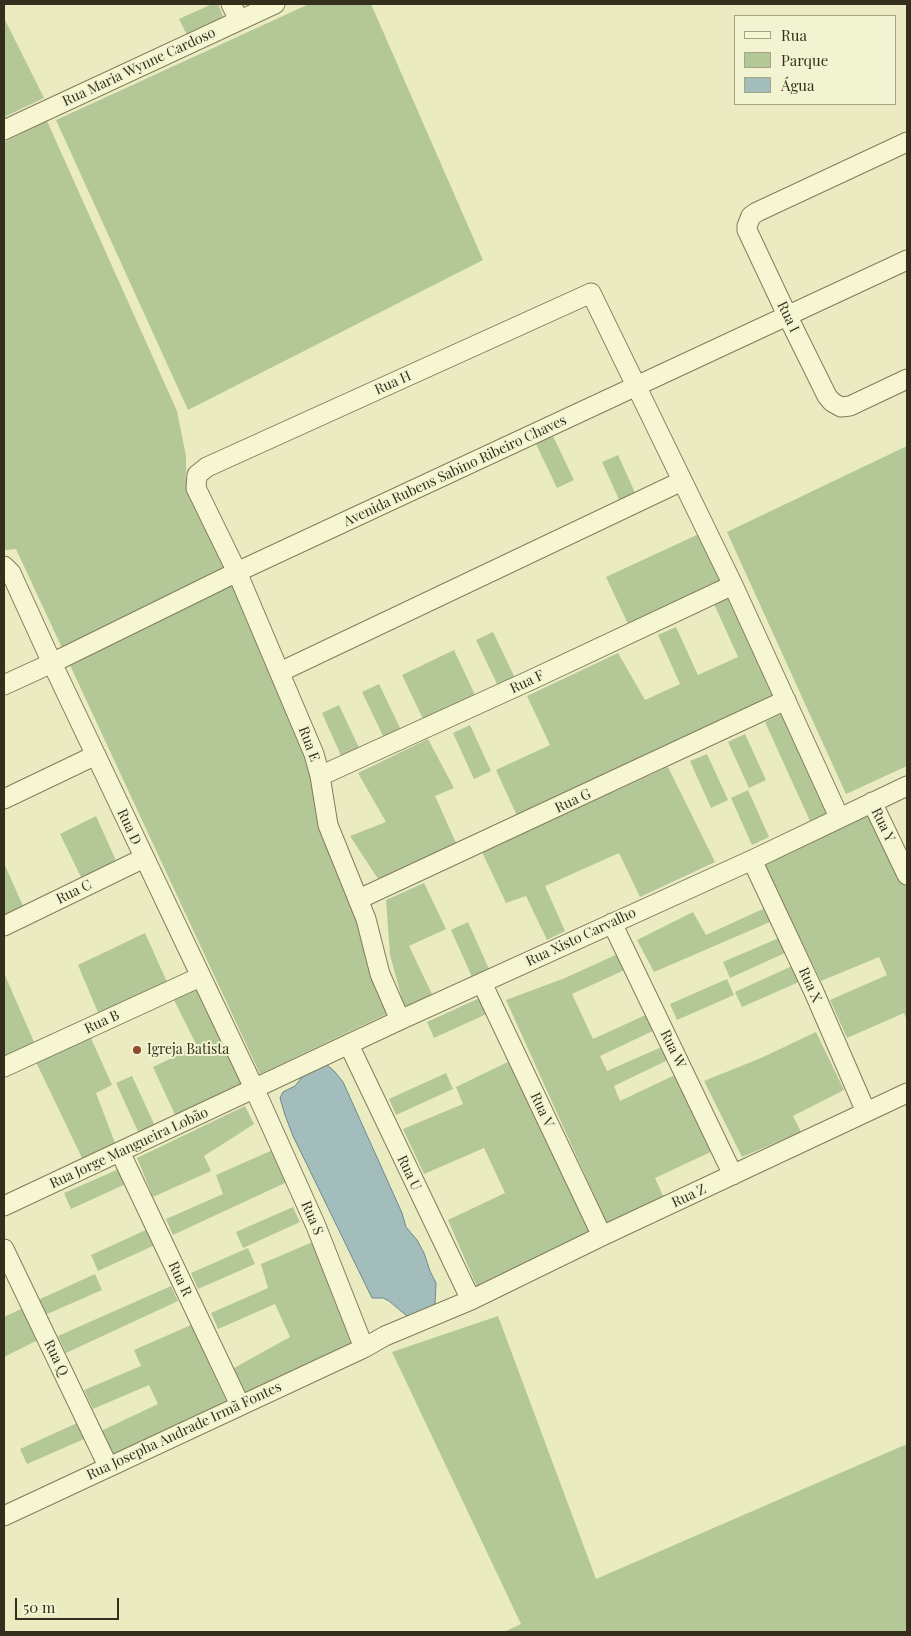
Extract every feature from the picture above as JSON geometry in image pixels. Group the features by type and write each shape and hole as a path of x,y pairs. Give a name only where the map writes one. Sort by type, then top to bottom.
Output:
{"street":[{"name":"Rua Maria Wynne Cardoso","path":"4,130 235,12 275,4"},
{"name":"Rua I","path":"907,142 758,212 749,220 747,230 829,400 841,407 850,406 907,379"},
{"name":"Avenida Rubens Sabino Ribeiro Chaves","path":"4,685 237,572 637,387 787,314 907,260"},
{"name":"Rua H","path":"197,475 203,468 591,293 637,387"},
{"path":"637,387 733,585 839,817"},
{"name":"Rua E","path":"197,475 196,488 237,572 314,754 320,776 328,825 366,919 380,974 400,1020"},
{"path":"280,672 682,481"},
{"name":"Rua D","path":"4,566 11,573 255,1090"},
{"name":"Rua F","path":"320,776 525,683 733,585"},
{"name":"Rua G","path":"358,899 786,700"},
{"path":"4,799 96,755"},
{"name":"Rua Xisto Carvalho","path":"255,1090 400,1020 752,860 907,786"},
{"name":"Rua Y","path":"872,802 907,875"},
{"name":"Rua C","path":"4,926 144,858"},
{"name":"Rua X","path":"752,860 814,992 866,1112"},
{"name":"Rua W","path":"612,923 733,1175"},
{"name":"Rua B","path":"4,1067 200,976"},
{"name":"Rua V","path":"482,983 602,1236"},
{"name":"Rua U","path":"349,1045 465,1302"},
{"name":"Rua Jorge Mangueira Lobão","path":"4,1206 255,1090"},
{"name":"Rua S","path":"255,1090 316,1226 364,1348"},
{"name":"Rua Z","path":"385,1336 465,1302 907,1093"},
{"name":"Rua R","path":"120,1152 240,1405"},
{"name":"Rua Q","path":"4,1249 108,1466"},
{"name":"Rua Josepha Andrade Irmã Fontes","path":"4,1516 364,1348 385,1336"}],"green space":[{"path":"212,4 218,4 224,18 187,35 179,19"},
{"path":"309,4 371,4 483,260 188,410 56,120"},
{"path":"4,18 44,98 4,117"},
{"path":"47,121 177,411 186,456 186,484 226,564 315,763 395,1010 260,1074 16,549 6,550 4,547 4,142"},
{"path":"552,434 574,480 557,488 535,442"},
{"path":"907,446 907,766 846,794 727,532"},
{"path":"618,455 637,497 621,504 602,462"},
{"path":"701,533 722,581 628,624 606,577"},
{"path":"732,596 778,694 518,818 496,770 550,745 527,696 618,653 645,700 680,684 658,635 676,627 698,675 738,657 714,604"},
{"path":"493,632 515,678 498,686 476,640"},
{"path":"454,650 476,697 424,721 402,675"},
{"path":"379,684 401,730 384,738 362,692"},
{"path":"339,705 361,752 343,760 322,713"},
{"path":"783,713 829,812 810,821 765,722"},
{"path":"470,725 491,771 474,779 453,733"},
{"path":"745,734 766,780 749,788 728,742"},
{"path":"428,739 454,788 435,796 457,845 380,882 350,836 386,822 358,773"},
{"path":"707,754 728,800 711,808 690,761"},
{"path":"668,767 715,862 640,897 619,853 545,886 565,931 547,940 526,896 506,903 482,852"},
{"path":"748,790 769,837 752,845 731,798"},
{"path":"873,812 907,884 907,1021 904,1013 847,1038 830,1000 887,975 879,957 821,981 764,864"},
{"path":"96,816 118,865 81,877 60,834"},
{"path":"4,863 23,906 4,915"},
{"path":"424,883 446,929 409,946 432,994 405,1010 390,955 386,900"},
{"path":"765,908 770,922 654,972 637,940 693,912 706,935"},
{"path":"468,922 489,969 472,977 451,930"},
{"path":"145,933 167,982 99,1015 78,965"},
{"path":"781,937 787,952 730,978 723,962"},
{"path":"622,952 629,968 572,994 593,1039 650,1013 657,1029 600,1056 607,1071 664,1046 670,1059 614,1086 620,1101 677,1074 715,1150 655,1178 664,1198 608,1226 506,1000 565,978"},
{"path":"792,966 799,982 742,1007 735,992"},
{"path":"4,973 34,1042 4,1058"},
{"path":"727,979 734,995 677,1020 670,1004"},
{"path":"198,986 243,1086 177,1119 153,1067 197,1046 173,998"},
{"path":"484,996 491,1012 434,1038 427,1022"},
{"path":"816,1032 844,1090 793,1116 801,1132 742,1157 704,1081 761,1058"},
{"path":"90,1036 112,1085 96,1093 115,1143 82,1158 36,1062"},
{"path":"514,1059 592,1232 477,1287 448,1220 505,1193 484,1148 424,1174 403,1129 463,1104 456,1087"},
{"path":"446,1073 453,1089 396,1115 389,1099"},
{"path":"132,1076 156,1128 140,1136 116,1083"},
{"path":"245,1106 254,1124 204,1156 211,1171 153,1197 137,1158"},
{"path":"275,1149 287,1182 173,1235 166,1219 223,1194 216,1175"},
{"path":"121,1168 128,1183 71,1209 64,1193"},
{"path":"293,1207 300,1222 243,1248 236,1232"},
{"path":"148,1229 155,1245 98,1271 91,1255"},
{"path":"315,1241 351,1344 246,1394 234,1368 290,1337 275,1304 218,1329 211,1313 268,1288 261,1264"},
{"path":"248,1248 255,1264 198,1289 191,1273"},
{"path":"95,1274 102,1290 45,1315 38,1300"},
{"path":"171,1286 178,1301 66,1353 58,1336"},
{"path":"23,1308 38,1340 4,1357 4,1317"},
{"path":"498,1316 596,1579 907,1444 907,1632 504,1632 521,1624 392,1352"},
{"path":"191,1325 227,1403 113,1458 101,1431 158,1404 149,1385 93,1409 84,1390 141,1366 134,1350"},
{"path":"77,1423 84,1439 27,1464 20,1449"}],"water":[{"path":"325,1063 343,1082 402,1213 406,1227 417,1240 424,1253 436,1283 435,1304 414,1318 407,1316 383,1298 372,1298 293,1136 285,1115 280,1098 283,1092 295,1086 306,1072"}],"place":[{"name":"Igreja Batista","path":"137,1050"}]}
